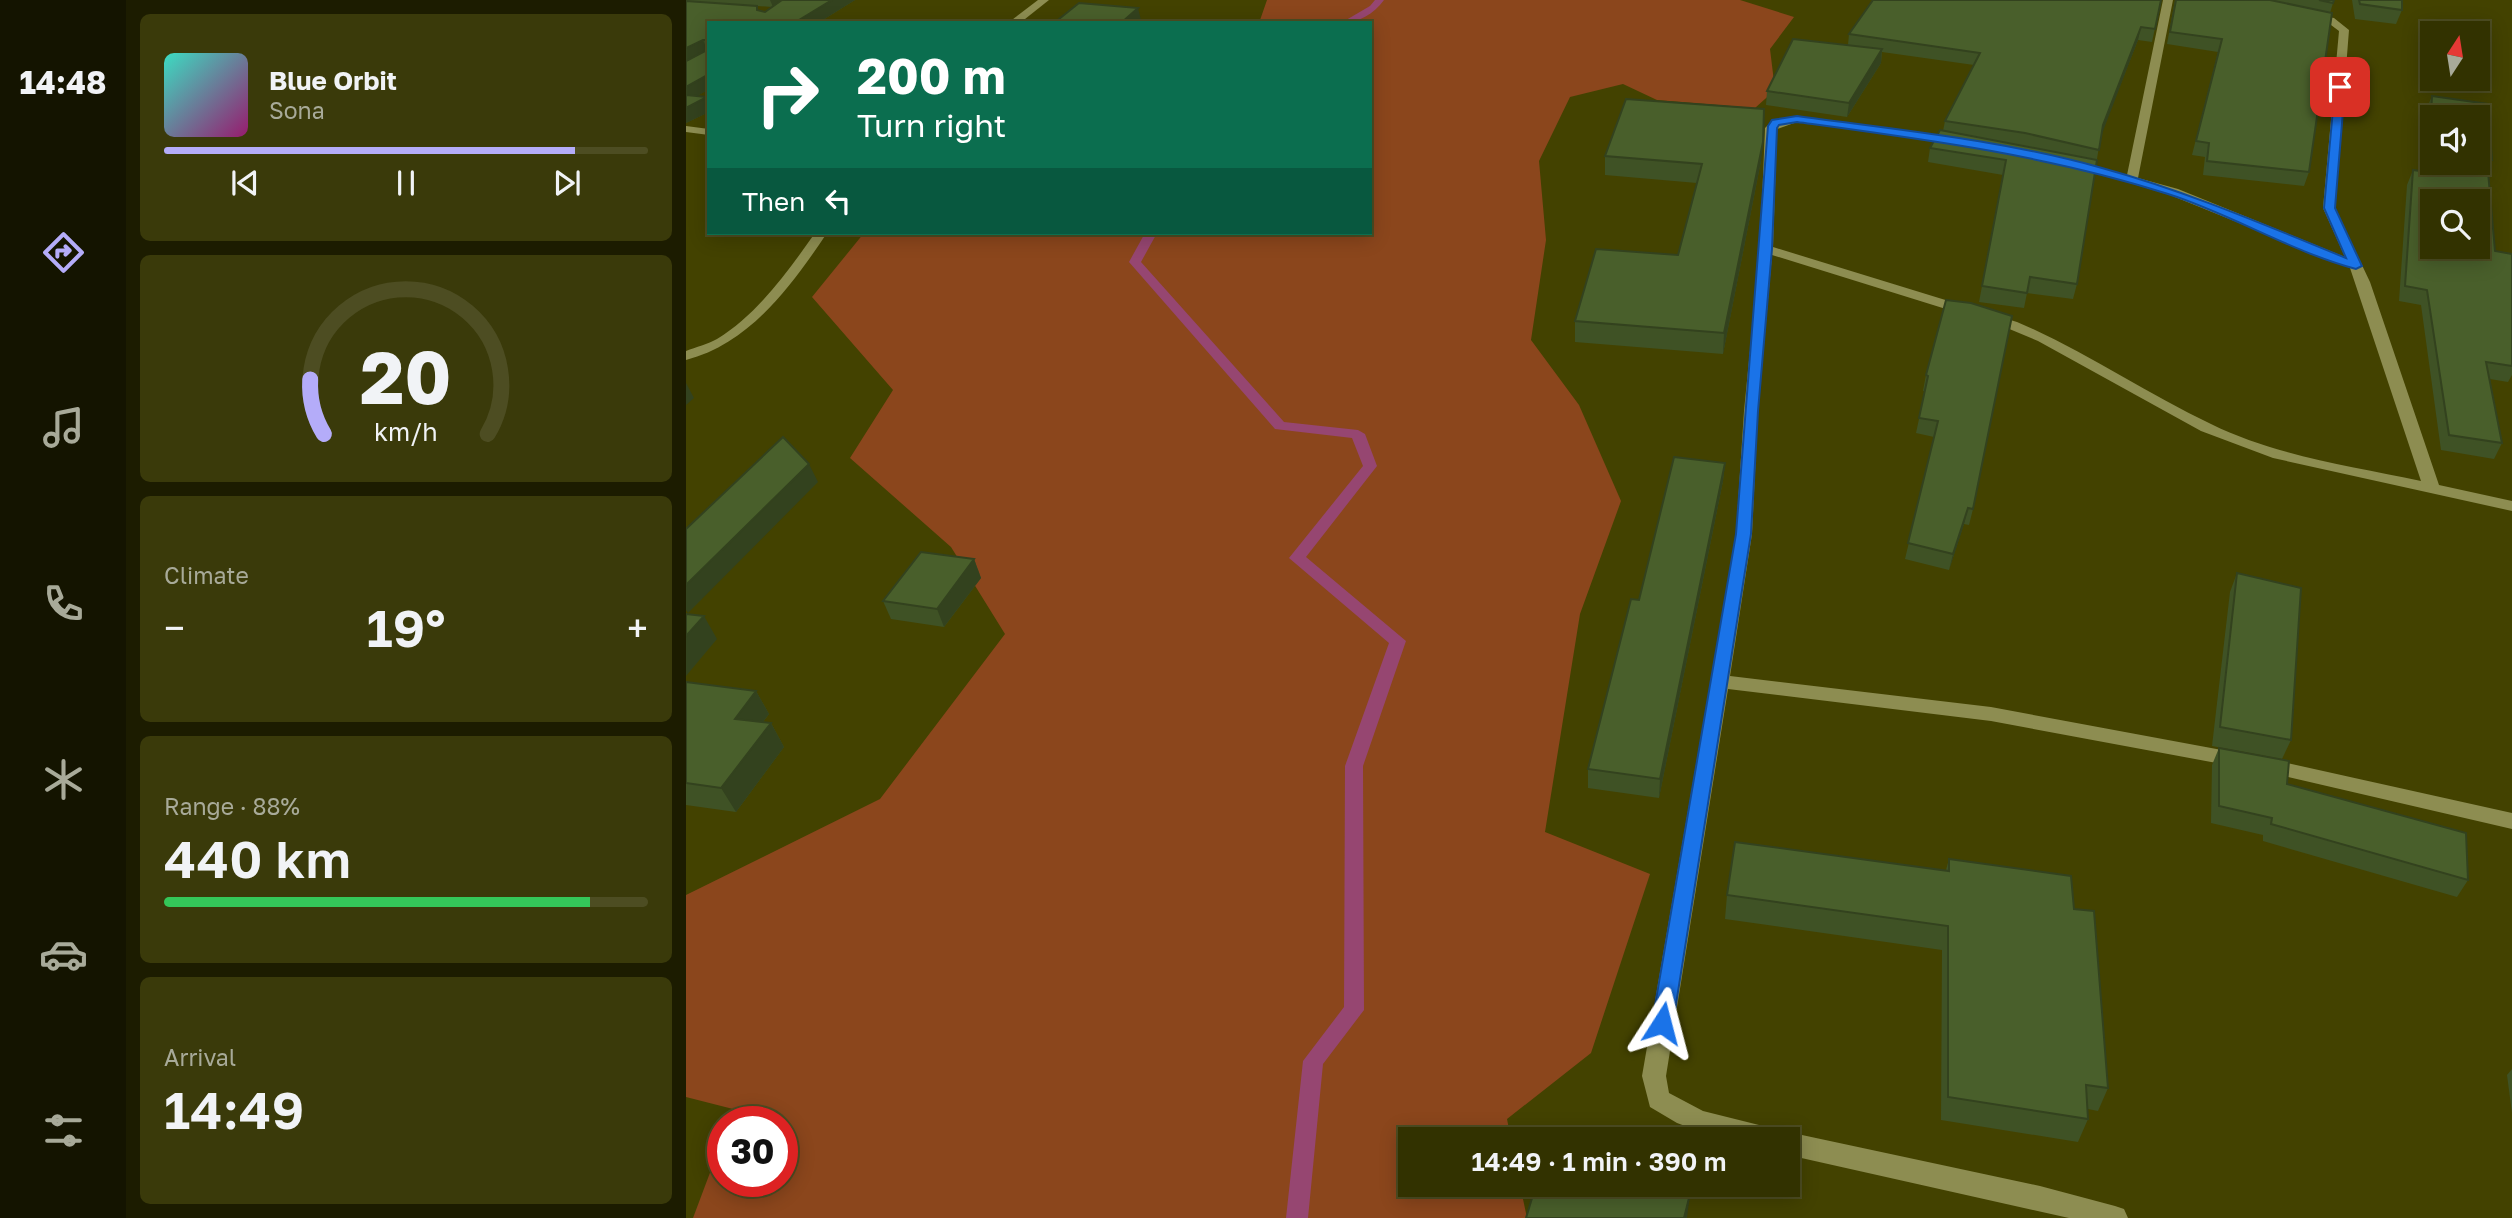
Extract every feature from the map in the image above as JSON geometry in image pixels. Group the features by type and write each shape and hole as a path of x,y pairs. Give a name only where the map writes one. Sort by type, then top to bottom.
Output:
{"street":[{"path":"1016,21 1044,0"},
{"path":"2132,180 2168,0"},
{"path":"2291,13 2330,20 2344,30 2329,208 2356,266 2432,489"},
{"path":"1713,1127 1681,1115 1658,1099 1654,1076 1744,534 1751,411 1766,249 1772,128 1776,123 1797,119 1966,142"},
{"path":"686,129 707,132"},
{"path":"2057,160 2175,192 2356,266"},
{"path":"686,356 702,347 724,341 773,294 819,235"},
{"path":"1766,249 2012,325 2043,338 2206,428 2278,455 2512,506"},
{"path":"1719,681 1991,714 2289,770 2512,821"},
{"path":"1800,1146 2040,1198 2115,1218"}],"shaded area":[{"path":"1267,0 1740,0 1794,17 1770,49 1775,90 1755,108 1657,100 1623,84 1570,97 1539,161 1546,240 1531,340 1579,405 1621,501 1580,614 1545,832 1650,874 1591,1053 1507,1119 1509,1127 1398,1127 1398,1197 1523,1197 1527,1218 693,1218 707,1181 707,1197 798,1197 798,1106 721,1106 686,1097 686,895 880,799 1005,634 951,547 850,458 893,390 812,297 862,235 1372,235 1372,21 1260,21"}],"building":[{"path":"782,0 832,0 797,21 707,21 707,75 686,87 686,61 705,51 706,40 686,48 686,1 757,6 757,10 765,12"},
{"path":"1873,0 2161,0 2155,29 2141,27 2103,125 2099,150 2025,133 1945,121 1980,53 1849,34"},
{"path":"2176,0 2270,0 2332,13 2309,172 2207,161 2209,143 2196,141 2222,39 2170,32"},
{"path":"2359,0 2402,0 2402,10 2360,4"},
{"path":"1079,3 1138,8 1123,21 1056,21"},
{"path":"1793,39 1882,49 1849,103 1767,91"},
{"path":"686,95 707,97 686,108"},
{"path":"2432,96 2488,104 2432,105"},
{"path":"1626,99 1764,109 1763,142 1724,333 1575,321 1596,249 1678,255 1702,164 1605,156"},
{"path":"1940,130 2097,160 2077,284 2030,277 2027,293 1982,286 2006,160 1930,148"},
{"path":"2413,170 2420,171 2420,175 2488,175 2490,189 2420,189 2420,259 2490,259 2490,194 2495,251 2512,254 2512,366 2486,362 2502,443 2449,435 2427,290 2405,286"},
{"path":"1946,300 1971,303 2012,316 1973,509 1968,508 1953,554 1908,543 1938,421 1919,418 1928,376 1926,375"},
{"path":"783,437 809,464 686,585 686,529"},
{"path":"1674,457 1725,463 1660,779 1588,769 1631,599 1639,600"},
{"path":"921,552 974,559 937,609 883,601"},
{"path":"2237,573 2301,588 2291,740 2220,727"},
{"path":"686,614 704,616 686,636"},
{"path":"686,682 756,691 735,719 771,723 721,788 686,783"},
{"path":"2219,748 2289,761 2287,784 2466,833 2468,880 2271,824 2272,818 2219,806"},
{"path":"1735,842 1949,871 1949,859 2071,876 2074,909 2094,911 2108,1088 2086,1085 2088,1119 1948,1097 1948,926 1727,895"},
{"path":"1532,1197 1689,1197 1684,1218 1526,1218"}],"waterway":[{"path":"1349,21 1373,8 1380,0"},
{"path":"1150,235 1135,262 1280,426 1358,434 1370,466 1297,558 1398,641 1354,766 1354,1010 1313,1061 1297,1218"}],"route":[{"path":"1662,1023 1744,534 1751,411 1766,249 1772,128 1776,123 1797,119 1966,142 2096,169 2175,192 2356,266 2329,208 2340,87"}]}
